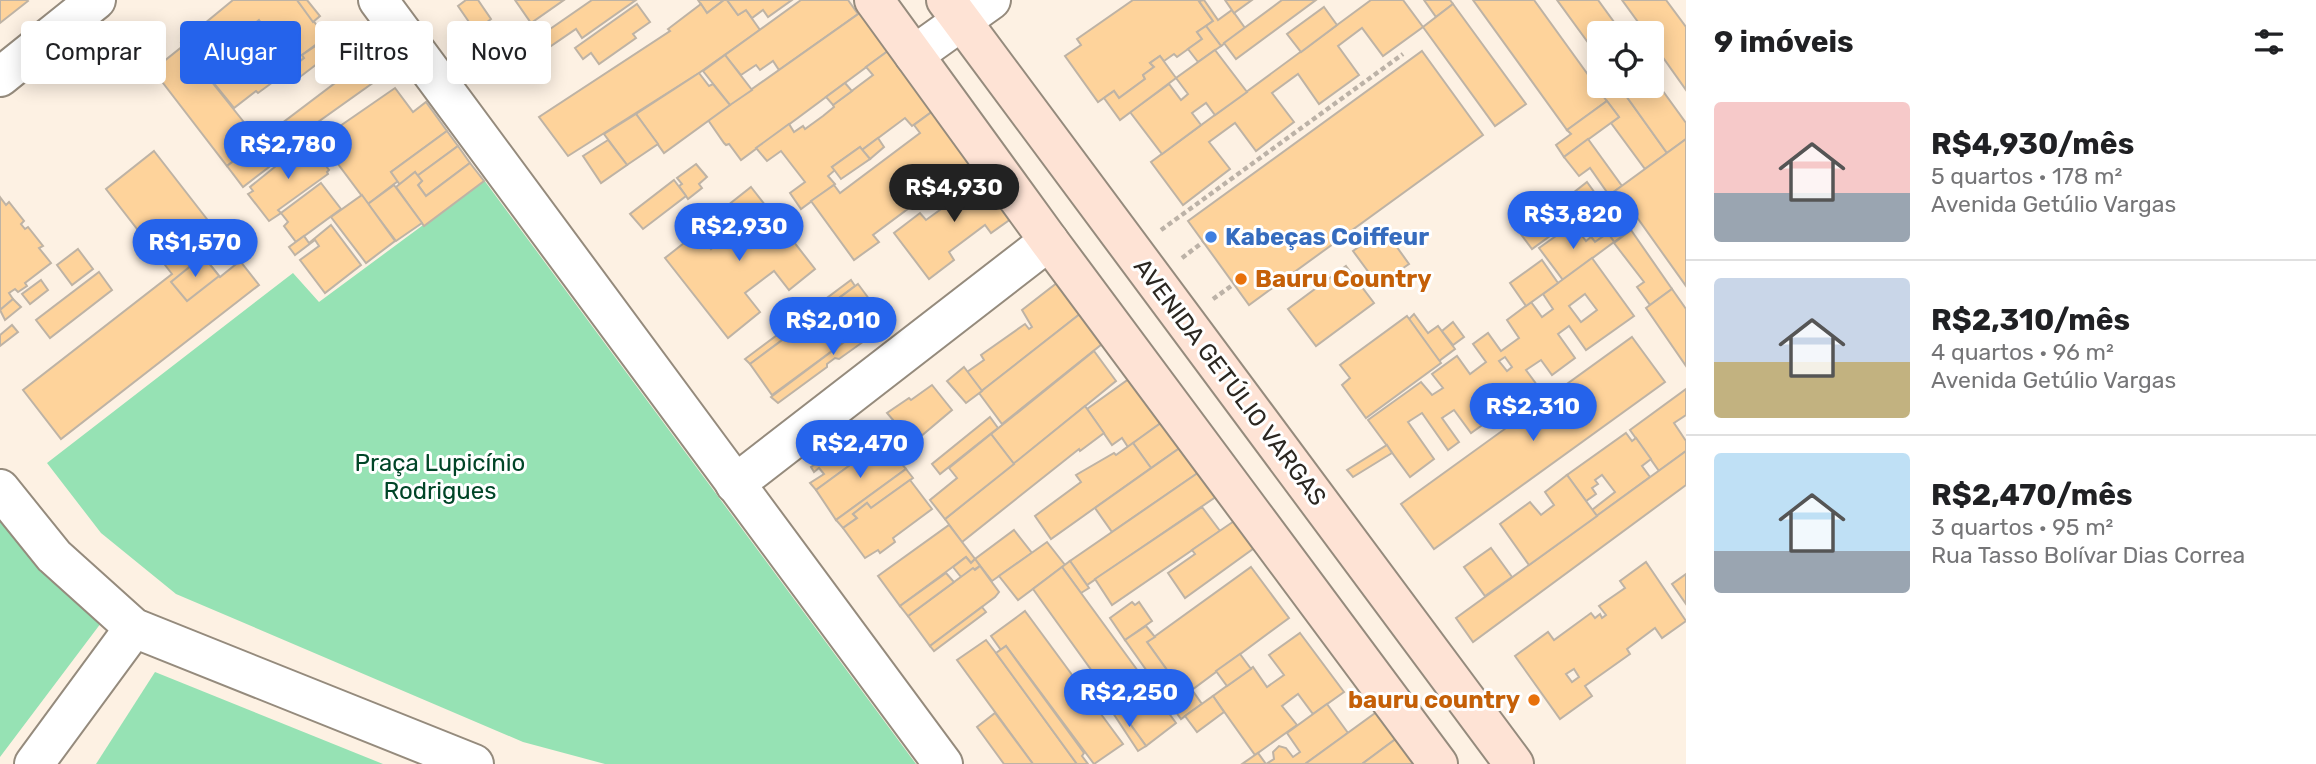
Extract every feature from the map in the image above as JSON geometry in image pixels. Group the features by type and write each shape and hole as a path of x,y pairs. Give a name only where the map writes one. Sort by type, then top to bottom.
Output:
{"main road":[{"path":"874,0 1049,241 1438,764"},
{"name":"AVENIDA GETÚLIO VARGAS","path":"966,7 1132,251 1514,764"}],"street":[{"path":"0,78 96,0"},
{"path":"378,0 943,764"},
{"path":"914,55 966,7"},
{"path":"735,484 1049,241"},
{"path":"0,489 54,556 134,628 474,764"},
{"path":"34,764 134,628"}],"path":[{"path":"1132,251 1403,54"}],"green space":[{"name":"Praça Lupicínio Rodrigues","path":"484,180 916,764 605,764 523,742 176,594 101,533 47,463 293,273 319,302"},
{"path":"0,518 44,573 101,623 0,757"},
{"path":"155,672 383,764 96,764"}],"building":[{"path":"0,0 27,0 28,1 0,23"},
{"path":"233,0 297,0 315,23 315,45 302,55 304,58 301,60 301,21 208,21"},
{"path":"297,0 307,0 320,16 313,22"},
{"path":"466,0 478,0 491,19 468,21 458,6"},
{"path":"515,0 564,0 534,21 530,21"},
{"path":"592,0 636,0 582,38 576,29 551,46 551,28"},
{"path":"698,0 724,0 707,13"},
{"path":"727,0 738,15 746,10 760,30 699,73 568,156 539,117 670,31 668,29 701,4 707,13"},
{"path":"727,0 792,0 768,17 763,10 752,18 746,10 738,15"},
{"path":"801,0 848,0 858,14 779,70 773,61 760,70 756,65 741,75 725,55"},
{"path":"1133,0 1198,0 1213,21 1197,32 1202,39 1177,57 1174,54 1164,61 1160,56 1150,63 1154,67 1143,75 1145,79 1119,98 1114,91 1098,102 1065,56 1081,45 1077,39"},
{"path":"1204,0 1218,20 1232,10 1245,28 1221,46 1206,26 1213,21 1199,1"},
{"path":"1225,0 1252,0 1234,13"},
{"path":"1282,0 1316,0 1236,59 1224,43"},
{"path":"1371,0 1403,0 1423,27 1383,56 1362,28 1338,46 1359,75 1319,104 1298,74 1272,93 1294,122 1256,151 1235,123 1209,142 1230,169 1183,205 1151,162"},
{"path":"1424,0 1450,0 1453,4 1436,17"},
{"path":"1473,0 1534,0 1587,73 1587,98 1605,98 1607,101 1567,130"},
{"path":"1557,0 1598,0 1613,21 1587,21 1587,41"},
{"path":"1622,0 1666,0 1686,27 1686,90 1664,59 1664,21 1637,21"},
{"path":"637,4 650,22 633,34 636,38 599,64 591,53 583,59 575,48"},
{"path":"1453,4 1526,104 1495,126 1423,27"},
{"path":"1324,7 1337,25 1301,52 1287,34"},
{"path":"864,10 892,48 741,160 729,144 724,143 708,120"},
{"path":"1206,26 1221,46 1198,62 1188,49 1202,39 1197,32"},
{"path":"315,46 315,65 301,76 301,60 304,58 302,55"},
{"path":"180,48 180,84 213,84 259,141 227,166 164,84 166,84 166,60"},
{"path":"892,48 937,108 912,126 905,118 862,150 860,147 832,167 835,170 828,176 835,184 801,209 790,193 805,182 781,151 767,161 756,148 789,124 794,132 803,126 805,129 823,116 833,105 873,75 866,67"},
{"path":"1215,50 1247,92 1215,115 1206,103 1192,113 1201,125 1162,154 1130,112 1169,84 1181,100 1188,94 1176,78"},
{"path":"1422,51 1483,135 1249,305 1188,221"},
{"path":"725,55 752,90 730,105 703,71"},
{"path":"1160,56 1176,78 1120,120 1104,98 1114,91 1119,98 1145,79 1143,75 1154,67 1150,63"},
{"path":"699,73 709,86 713,84 730,105 664,153 636,114"},
{"path":"845,83 852,91 833,105 826,97"},
{"path":"214,84 270,84 258,93 256,91 234,108"},
{"path":"334,84 371,84 297,137 302,143 290,151 273,130"},
{"path":"395,88 413,112 426,102 447,131 391,172 398,181 368,204 329,152 339,145 330,133"},
{"path":"1664,93 1686,123 1686,139 1667,153 1628,98 1664,98"},
{"path":"1605,98 1628,98 1667,153 1645,169 1611,123 1619,117"},
{"path":"1607,101 1619,117 1564,157 1556,145 1571,134 1567,130"},
{"path":"937,108 980,168 958,184 952,176 873,235 879,242 854,260 811,201 834,185 840,193 920,133 914,125"},
{"path":"636,114 658,144 627,165 604,134"},
{"path":"273,130 290,151 243,187 227,166 247,151 250,155 271,139 268,135"},
{"path":"447,131 458,146 417,176 415,172 400,185 391,172"},
{"path":"878,138 884,147 870,159 862,150"},
{"path":"1588,139 1622,186 1609,195 1590,168 1579,176 1564,157"},
{"path":"1686,139 1686,286 1631,209 1622,216 1608,196"},
{"path":"608,140 627,165 601,183 583,156"},
{"path":"309,143 329,170 328,174 278,210 281,213 269,221 248,194 253,191 250,187 297,149 298,151"},
{"path":"458,146 470,163 426,196 418,185 422,181 417,176"},
{"path":"860,147 870,159 841,179 832,167"},
{"path":"154,151 224,241 203,256 220,277 240,261 259,285 61,439 23,390 172,274 106,189"},
{"path":"470,163 484,181 424,226 396,187 415,172 422,181 418,185 426,196"},
{"path":"696,164 707,177 699,184 702,188 688,199 677,178"},
{"path":"980,168 1015,216 991,233 985,225 949,252 954,260 929,279 894,233 920,213 926,220 962,194 956,186"},
{"path":"674,180 686,196 643,229 630,214"},
{"path":"1587,182 1603,204 1609,199 1631,230 1614,242 1608,233 1595,242 1589,234 1597,228 1573,193"},
{"path":"321,183 341,209 296,242 284,226 288,222 281,213"},
{"path":"394,185 422,223 396,241 368,204"},
{"path":"751,187 815,269 789,290 774,271 745,293 760,312 728,338 665,258 698,232 711,249 742,225 727,206"},
{"path":"362,195 395,241 366,263 331,217"},
{"path":"0,197 6,205 9,202 24,221 21,224 25,229 28,227 43,246 39,248 51,263 25,283 27,286 18,292 15,289 9,293 13,299 0,310"},
{"path":"1560,203 1572,220 1532,249 1520,233"},
{"path":"1573,224 1586,241 1591,237 1595,242 1608,233 1614,242 1563,280 1539,248"},
{"path":"331,225 361,265 325,293 300,260 319,246 315,240 295,255 289,247 304,236 309,243"},
{"path":"1384,229 1409,264 1378,285 1353,251"},
{"path":"1631,230 1672,289 1650,305 1637,287 1644,282 1614,243"},
{"path":"78,249 93,269 72,285 57,265"},
{"path":"203,256 219,276 187,301 171,282"},
{"path":"1592,258 1634,316 1586,350 1569,326 1558,334 1575,358 1552,375 1541,360 1526,370 1537,385 1510,405 1500,391 1485,401 1495,416 1471,433 1454,410 1442,418 1459,442 1448,450 1422,413 1408,422 1434,459 1410,477 1368,420 1421,382 1432,395 1443,388 1432,374 1457,356 1470,374 1486,362 1473,344 1488,333 1501,351 1519,338 1507,320 1531,302 1542,317 1553,309 1543,294","holes":["1585,294 1597,310 1581,322 1569,306","1505,357 1512,367 1507,371 1499,361"]},
{"path":"1542,260 1558,283 1526,306 1510,283"},
{"path":"1346,266 1374,303 1316,346 1288,309"},
{"path":"99,272 112,290 50,338 36,320"},
{"path":"1062,279 1085,310 982,391 967,372 984,360 981,355 1025,324 1029,329 1032,327 1022,310"},
{"path":"41,280 48,290 30,304 22,294"},
{"path":"851,280 855,286 750,364 745,359"},
{"path":"858,284 881,315 772,395 750,364"},
{"path":"1672,289 1686,309 1686,366 1646,308"},
{"path":"13,299 21,307 5,320 0,310"},
{"path":"1085,310 1107,340 1002,424 979,393"},
{"path":"883,313 888,324 839,359 835,358 827,367 778,403 771,397"},
{"path":"1414,314 1428,333 1438,326 1455,349 1439,361 1409,319"},
{"path":"1407,316 1441,363 1366,418 1342,385 1350,378 1340,365"},
{"path":"1453,322 1464,337 1453,345 1442,331"},
{"path":"12,325 18,332 0,346 0,335"},
{"path":"1632,337 1665,382 1434,549 1401,504"},
{"path":"1094,351 1116,381 1014,464 991,434"},
{"path":"964,367 982,391 966,403 947,381"},
{"path":"1133,376 1165,420 1128,447 1122,438 1112,445 1087,409"},
{"path":"932,385 952,410 920,437 912,428 905,434 887,413"},
{"path":"1686,389 1686,415 1674,423 1686,441 1686,451 1659,471 1630,430"},
{"path":"1085,406 1104,433 1080,451 1079,449 962,542 945,519"},
{"path":"990,417 998,428 940,474 932,464"},
{"path":"1165,420 1184,445 1151,468 1133,443"},
{"path":"870,425 883,441 816,490 810,483 824,474 819,468 814,472 811,467"},
{"path":"1626,433 1632,441 1636,438 1651,459 1642,466 1650,477 1597,516 1592,510 1615,492 1602,475 1595,480 1598,484 1592,488 1596,494 1586,501 1567,475"},
{"path":"991,434 1014,464 945,519 930,500 957,478 949,468"},
{"path":"883,441 906,469 836,520 816,490"},
{"path":"1133,443 1151,468 1051,539 1035,516 1081,482 1076,475 1114,453 1116,455"},
{"path":"1184,445 1202,470 1112,532 1095,508"},
{"path":"1387,445 1392,453 1353,477 1347,470"},
{"path":"1686,451 1686,485 1473,642 1456,618"},
{"path":"906,469 913,478 871,508 867,503 853,514 857,518 843,528 836,520"},
{"path":"1202,470 1220,494 1087,585 1070,561"},
{"path":"1567,475 1597,516 1529,565 1500,524 1530,502 1541,515 1554,505 1545,492"},
{"path":"910,480 932,509 893,538 895,542 880,553 878,550 865,558 843,528 857,518 853,514 867,503 871,508"},
{"path":"1202,507 1220,531 1112,605 1095,579"},
{"path":"1237,519 1257,546 1185,598 1168,573 1195,554 1192,550"},
{"path":"949,525 975,559 971,563 966,557 900,606 878,576"},
{"path":"1014,530 1032,553 992,581 975,559"},
{"path":"1047,542 1065,565 1018,600 999,576"},
{"path":"1491,548 1512,577 1485,596 1464,567"},
{"path":"966,557 971,563 975,559 980,566 961,577 953,567"},
{"path":"1070,561 1089,588 1081,593 1062,567"},
{"path":"1646,562 1686,621 1662,638 1655,628 1627,649 1630,654 1585,686 1592,696 1560,719 1515,656 1548,632 1554,640 1591,613 1595,618 1600,614 1602,618 1606,615 1599,606 1625,588 1620,581","holes":["1574,669 1579,677 1572,682 1566,674"]},
{"path":"980,566 999,592 930,646 908,616 973,568 975,570"},
{"path":"1062,567 1176,723 1146,746 1033,589"},
{"path":"1251,567 1289,618 1185,695 1147,642"},
{"path":"946,573 954,582 908,616 900,606"},
{"path":"1686,574 1686,604 1672,584"},
{"path":"1132,602 1135,605 1139,602 1152,621 1125,640 1110,618"},
{"path":"982,607 986,612 934,651 930,646"},
{"path":"1025,611 1123,744 1094,764 1006,646 1001,650 991,636"},
{"path":"1146,626 1155,637 1147,642 1185,695 1192,690 1202,704 1181,719 1125,640"},
{"path":"1300,633 1344,692 1313,714 1298,694 1282,706 1297,725 1255,755 1213,696 1253,667 1267,687 1284,675 1269,655"},
{"path":"986,640 1077,764 1033,764 957,660"},
{"path":"1006,646 1084,753 1082,756 1088,764 1077,764 996,653"},
{"path":"1240,654 1251,669 1227,686 1216,671"},
{"path":"1213,696 1224,712 1197,732 1185,716"},
{"path":"1327,704 1348,733 1305,764 1266,764 1274,759 1273,752 1279,746 1286,748 1293,757 1300,752 1287,733"},
{"path":"1117,706 1146,746 1138,751 1111,710"},
{"path":"1378,711 1397,738 1362,764 1305,764"},
{"path":"995,713 1033,764 1004,764 977,727"},
{"path":"1397,738 1417,764 1362,764"},
{"path":"1258,753 1266,764 1242,764"}],"place":[{"name":"Kabeças Coiffeur","path":"1211,237"},
{"name":"Bauru Country","path":"1241,279"},
{"name":"bauru country","path":"1534,700"}]}
